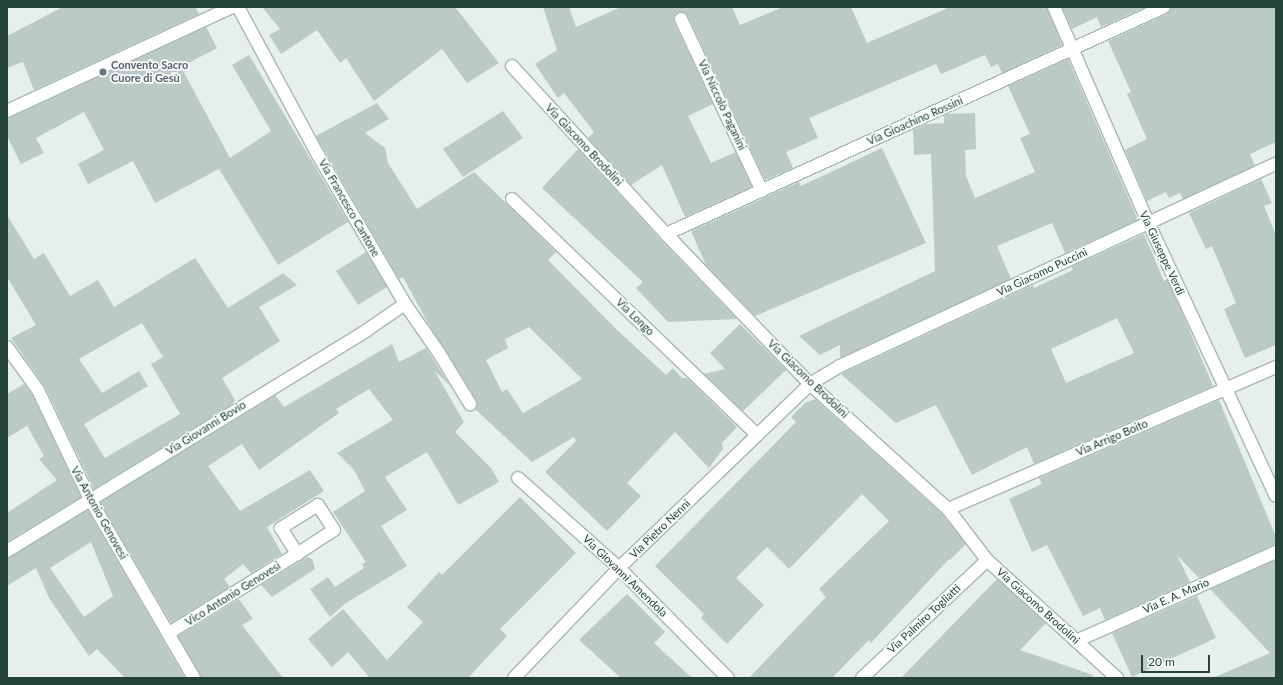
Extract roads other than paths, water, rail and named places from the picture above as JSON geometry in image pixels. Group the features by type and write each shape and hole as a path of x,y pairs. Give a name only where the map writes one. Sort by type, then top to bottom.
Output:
{"street":[{"path":"7,111 232,7"},
{"name":"Via Francesco Cantone","path":"238,7 318,155 405,304 439,353 470,404"},
{"name":"Via Giuseppe Verdi","path":"1054,7 1071,50 1148,222 1276,496"},
{"name":"Via Gioachino Rossini","path":"666,234 1164,7"},
{"name":"Via Niccolò Paganini","path":"681,19 762,191"},
{"name":"Via Giacomo Brodolini","path":"512,66 666,234 810,384 948,509 987,560 1117,678"},
{"name":"Via Giacomo Puccini","path":"810,384 840,366 1276,164"},
{"name":"Via Longo","path":"512,199 757,434"},
{"name":"Via Giovanni Bovio","path":"7,551 91,501 367,330 405,304"},
{"name":"Via Antonio Genovesi","path":"7,347 38,390 91,501 194,678"},
{"name":"Via Arrigo Boito","path":"948,509 1276,367"},
{"name":"Via Pietro Nenni","path":"514,678 619,568 810,384"},
{"name":"Via Giovanni Amendola","path":"518,478 619,568 728,678"},
{"name":"Via E. A. Mario","path":"1076,641 1276,552"},
{"name":"Vico Antonio Genovesi","path":"168,633 297,554"},
{"name":"Via Palmiro Togliatti","path":"862,678 987,560"}],"place":[{"name":"Convento Sacro Cuore di Gesù","path":"103,72"}]}
